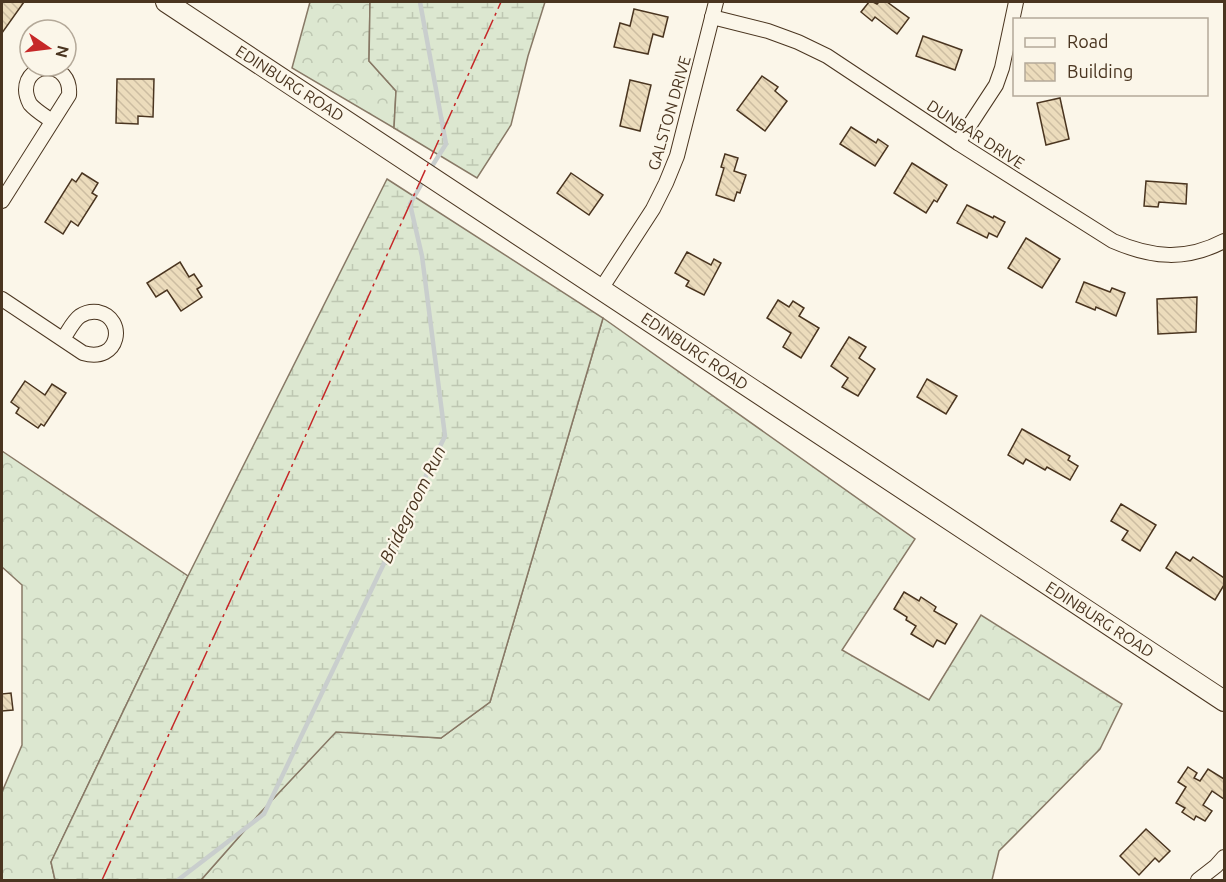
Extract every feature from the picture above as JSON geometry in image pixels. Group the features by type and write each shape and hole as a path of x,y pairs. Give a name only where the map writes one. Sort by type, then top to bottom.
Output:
{"main road":[{"name":"EDINBURG ROAD","path":"166,2 1224,701"}],"street":[{"name":"GALSTON DRIVE","path":"601,289 653,209 677,156 716,2"},
{"path":"958,143 996,85 1002,68 1016,2"},
{"name":"DUNBAR DRIVE","path":"712,17 768,31 827,56 958,143 1113,241 1152,254 1172,255 1193,253 1224,241"},
{"path":"2,201 52,121"},
{"path":"2,298 63,339"},
{"path":"1198,880 1224,857"}],"green space":[{"path":"310,2 370,2 369,61 396,91 394,128 292,68"},
{"path":"370,2 545,2 528,56 511,125 477,178 394,128 396,91 369,61"},
{"path":"387,179 603,318 490,702 441,738 336,732 201,880 55,880 51,862 188,576"},
{"path":"603,318 915,539 842,650 929,700 981,615 1122,704 1100,749 999,851 992,880 201,880 336,731 441,738 490,702"},
{"path":"2,451 188,576 51,862 55,880 2,880 2,792 22,745 22,585 2,567"}],"building":[{"path":"2,2 24,2 2,33"},
{"path":"869,2 877,4 887,2 909,18 897,34 875,17 872,21 861,12"},
{"path":"634,9 668,17 663,37 653,34 648,54 614,47 620,23 630,26"},
{"path":"923,36 962,50 955,70 916,56"},
{"path":"762,76 778,87 775,91 787,101 765,131 737,110"},
{"path":"117,79 154,79 153,117 138,116 138,124 116,123"},
{"path":"630,80 651,85 640,131 620,126"},
{"path":"1060,98 1069,139 1046,145 1037,103"},
{"path":"851,127 876,143 878,139 888,146 875,166 840,144"},
{"path":"725,154 738,158 734,171 746,175 740,193 737,192 734,201 716,195 724,168 721,167"},
{"path":"912,163 947,185 937,202 934,200 926,213 894,193"},
{"path":"82,173 98,183 92,193 97,196 78,226 71,221 63,234 45,222 72,179 76,182"},
{"path":"571,173 603,195 589,215 557,193"},
{"path":"1146,181 1187,184 1186,204 1159,202 1158,207 1144,206"},
{"path":"967,205 1005,222 997,237 989,233 987,238 957,223"},
{"path":"1026,238 1060,259 1042,288 1008,268"},
{"path":"687,252 711,265 714,259 721,263 704,295 686,286 689,281 675,273"},
{"path":"180,262 189,277 194,274 202,286 197,289 202,297 181,311 167,290 156,297 147,283"},
{"path":"1084,282 1110,292 1112,288 1125,293 1116,316 1096,307 1095,310 1076,302"},
{"path":"1197,297 1196,332 1158,334 1157,299"},
{"path":"778,300 789,307 793,301 804,308 799,316 819,328 801,358 783,347 791,333 767,318"},
{"path":"849,337 866,347 859,358 875,369 858,396 842,387 848,378 831,366"},
{"path":"927,379 957,396 946,414 917,397"},
{"path":"25,381 45,395 52,384 66,393 44,426 41,424 38,428 16,413 19,408 11,402"},
{"path":"1022,429 1070,456 1068,460 1078,466 1070,480 1047,467 1045,470 1026,459 1023,464 1008,455"},
{"path":"1121,504 1156,525 1140,551 1122,540 1128,531 1111,521"},
{"path":"1176,552 1190,561 1193,557 1224,578 1224,585 1215,600 1166,568"},
{"path":"904,592 919,601 921,597 936,607 934,611 957,624 945,644 937,640 933,647 911,634 916,626 894,609"},
{"path":"11,693 13,710 2,711 2,694"},
{"path":"1188,767 1197,773 1194,778 1200,781 1208,769 1224,779 1224,799 1212,791 1203,805 1212,811 1205,821 1196,816 1194,820 1182,812 1185,808 1176,803 1186,787 1178,782"},
{"path":"1146,829 1170,851 1159,862 1155,858 1139,875 1120,856"}],"waterway":[{"name":"Bridegroom Run","path":"420,2 446,144 429,171"},
{"name":"Bridegroom Run","path":"178,880 264,814 445,436 422,256 410,204 425,178"}],"power":[{"path":"102,880 501,2"}]}
